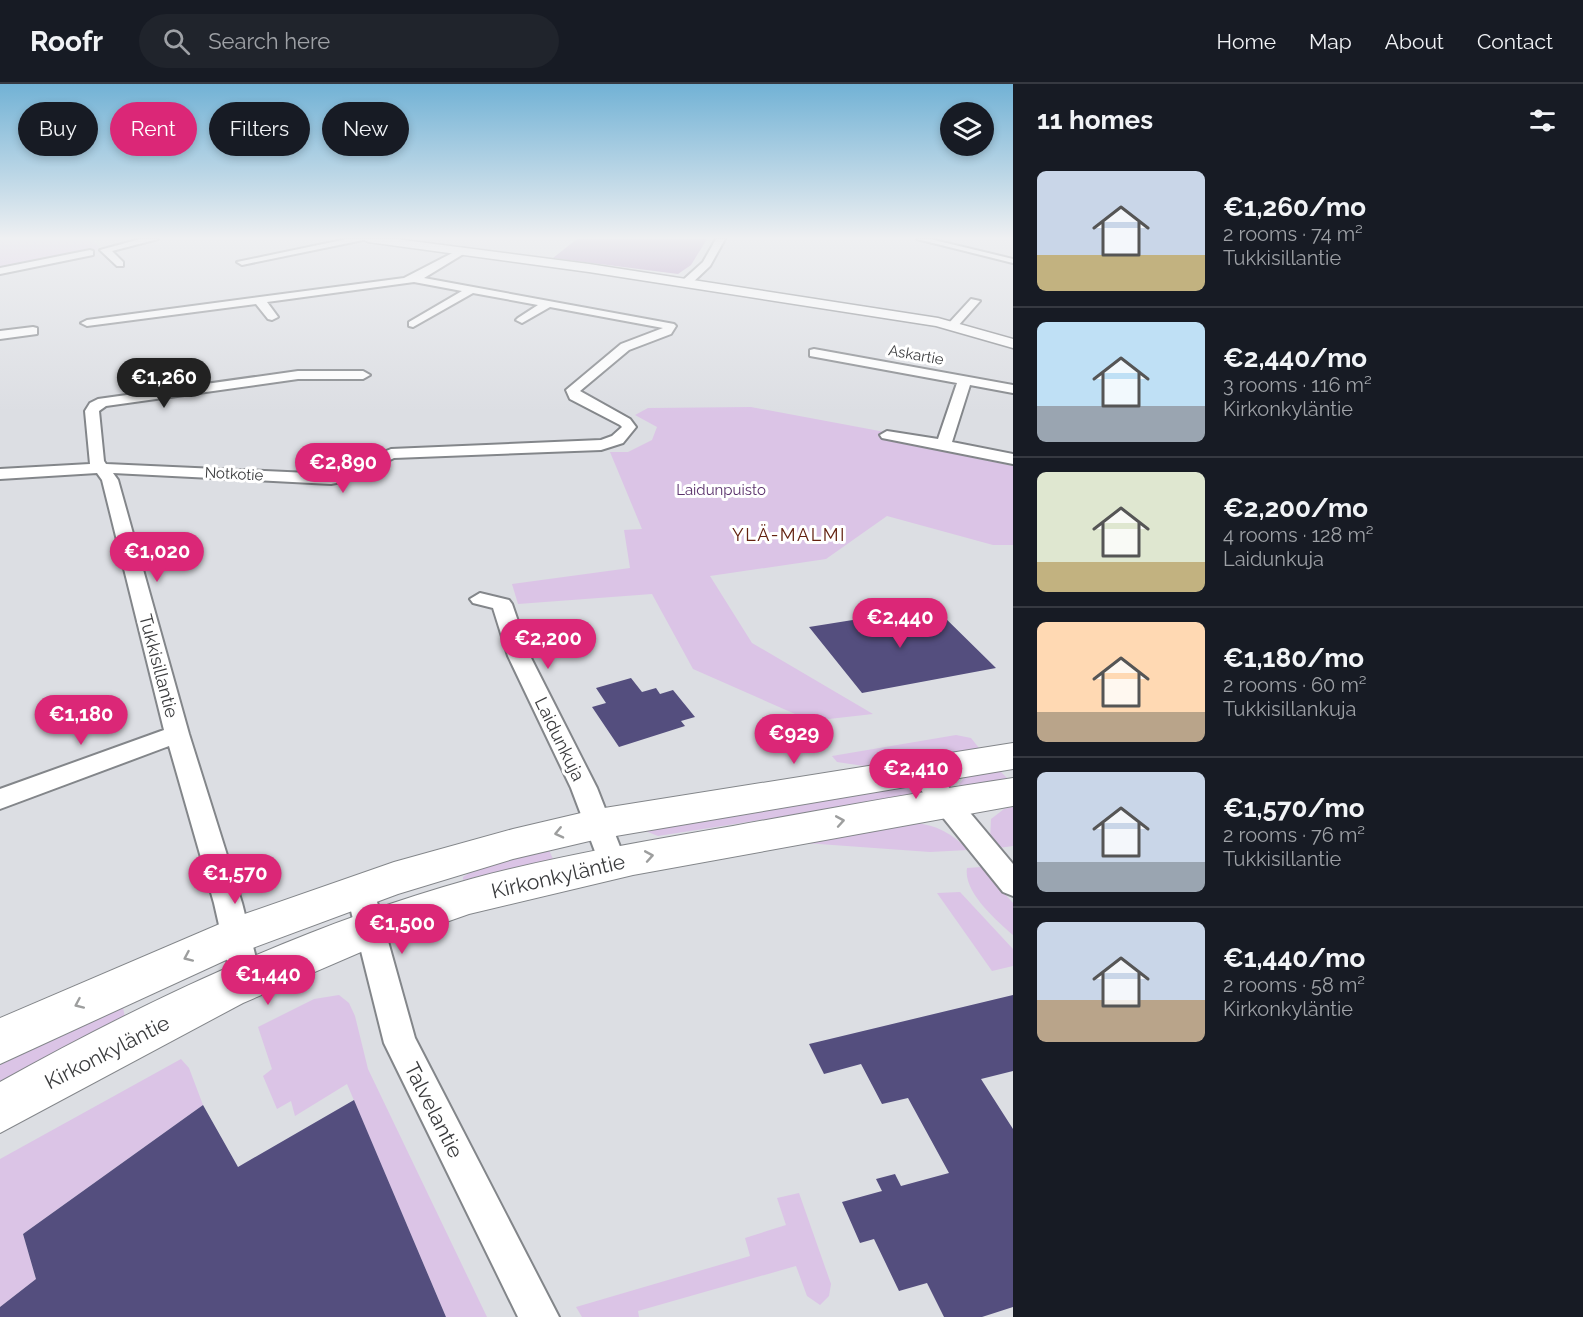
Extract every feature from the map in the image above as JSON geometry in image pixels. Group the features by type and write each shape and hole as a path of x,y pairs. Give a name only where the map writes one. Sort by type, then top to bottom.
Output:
{"main road":[{"name":"Kirkonkyläntie","path":"0,1109 109,1049 247,982 365,911 513,844 598,824 1013,756"},
{"name":"Kirkonkyläntie","path":"0,1041 236,936 365,911 470,897 612,862 944,802 1013,792"}],"street":[{"path":"175,297 187,326"},
{"path":"87,323 285,297"},
{"path":"413,324 460,297"},
{"path":"507,297 547,304"},
{"path":"777,297 953,325 1013,344"},
{"path":"260,300 272,317"},
{"path":"953,325 975,302"},
{"path":"522,320 547,304"},
{"name":"Notkotie","path":"0,474 101,468 341,478 391,454 613,443 626,432 629,427 626,422 575,396 573,390 625,347 667,331 670,326 547,304"},
{"path":"0,335 33,331"},
{"name":"Askartie","path":"814,353 1013,389"},
{"name":"Tukkisillantie","path":"247,982 236,936 177,734 110,480 96,460 92,411 103,402 298,375 363,375"},
{"path":"944,445 965,380"},
{"path":"887,435 1013,459"},
{"name":"Laidunkuja","path":"480,599 502,604 519,656 584,788 612,862"},
{"path":"0,799 177,734"},
{"path":"921,772 1013,884"},
{"name":"Talvelantie","path":"365,911 400,1043 538,1317"}],"green space":[{"name":"Laidunpuisto","path":"751,407 901,435 923,447 1013,466 1013,545 993,545 887,516 826,559 710,576 752,643 873,714 811,721 693,669 652,594 518,604 512,584 630,568 624,530 642,529 610,452 628,452 652,440 657,427 635,415 648,408"},
{"path":"956,735 971,738 979,748 864,766 837,762 832,756"},
{"path":"1000,771 1008,779 961,788 959,784 965,777"},
{"path":"906,787 916,796 658,836 643,830"},
{"path":"1013,807 1013,846 999,848 990,841 991,819 1004,809"},
{"path":"913,823 929,825 943,831 968,850 930,852 805,843"},
{"path":"549,850 553,859 463,880 463,877 474,870"},
{"path":"981,867 1013,903 1013,935 998,922 970,887 967,868"},
{"path":"960,892 1013,949 1013,966 992,971 937,893"},
{"path":"339,995 349,1003 355,1016 368,1069 487,1317 446,1317 347,1084 295,1116 291,1101 277,1109 263,1076 272,1069 258,1027 314,999"},
{"path":"122,1003 126,1022 0,1088 0,1065"},
{"path":"181,1059 189,1068 203,1105 23,1234 36,1279 0,1307 0,1159"},
{"path":"799,1193 831,1284 829,1296 820,1305 807,1296 796,1266 638,1311 639,1317 582,1317 576,1307 750,1256 745,1238 786,1225 777,1198"}],"building":[{"path":"934,607 996,668 862,693 809,627"},
{"path":"631,678 642,692 656,688 660,694 673,690 695,717 681,721 685,726 619,747 592,707 606,703 596,688"},
{"path":"1013,995 1013,1071 981,1079 1013,1129 1013,1307 982,1317 944,1317 927,1283 899,1291 874,1239 860,1243 842,1202 882,1191 876,1179 895,1174 901,1186 949,1173 908,1098 882,1104 861,1064 824,1074 809,1044"},
{"path":"354,1100 446,1317 0,1317 0,1307 36,1279 23,1234 203,1105 238,1167"}],"district":[{"name":"YLÄ-MALMI","path":"789,534"}]}
